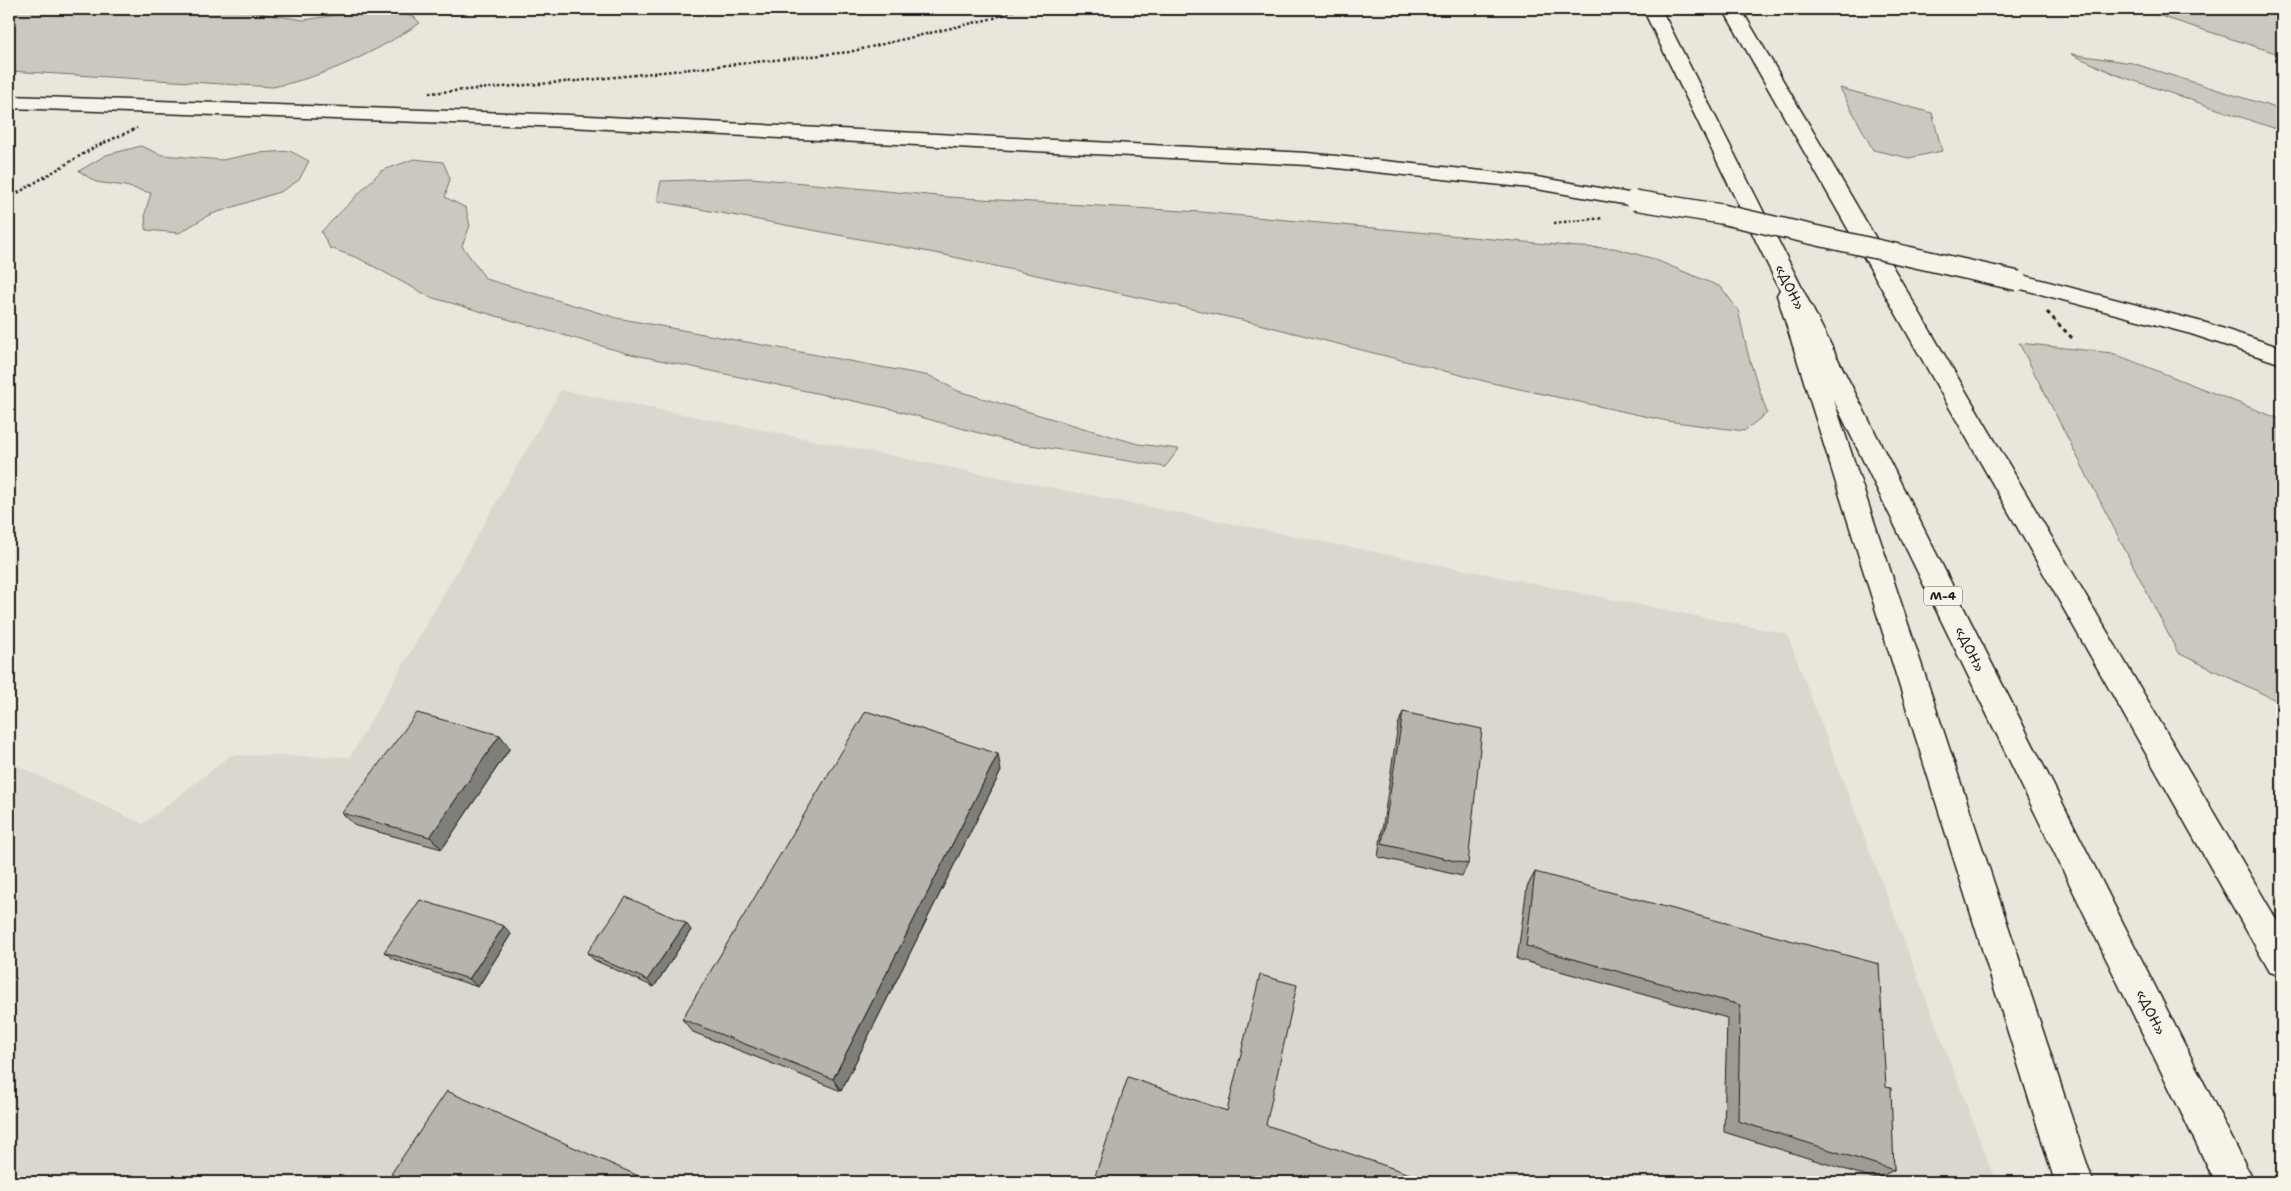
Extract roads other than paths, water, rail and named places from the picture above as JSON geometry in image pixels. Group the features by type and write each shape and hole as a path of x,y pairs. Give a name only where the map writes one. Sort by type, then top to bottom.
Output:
{"main road":[{"name":"«ДОН»","path":"1652,9 2236,1182"},
{"path":"1732,9 2282,960"},
{"path":"9,102 550,120 1307,159 1531,182 1721,214 2018,280 2198,328 2282,356"},
{"path":"1778,263 2074,1182"}]}
